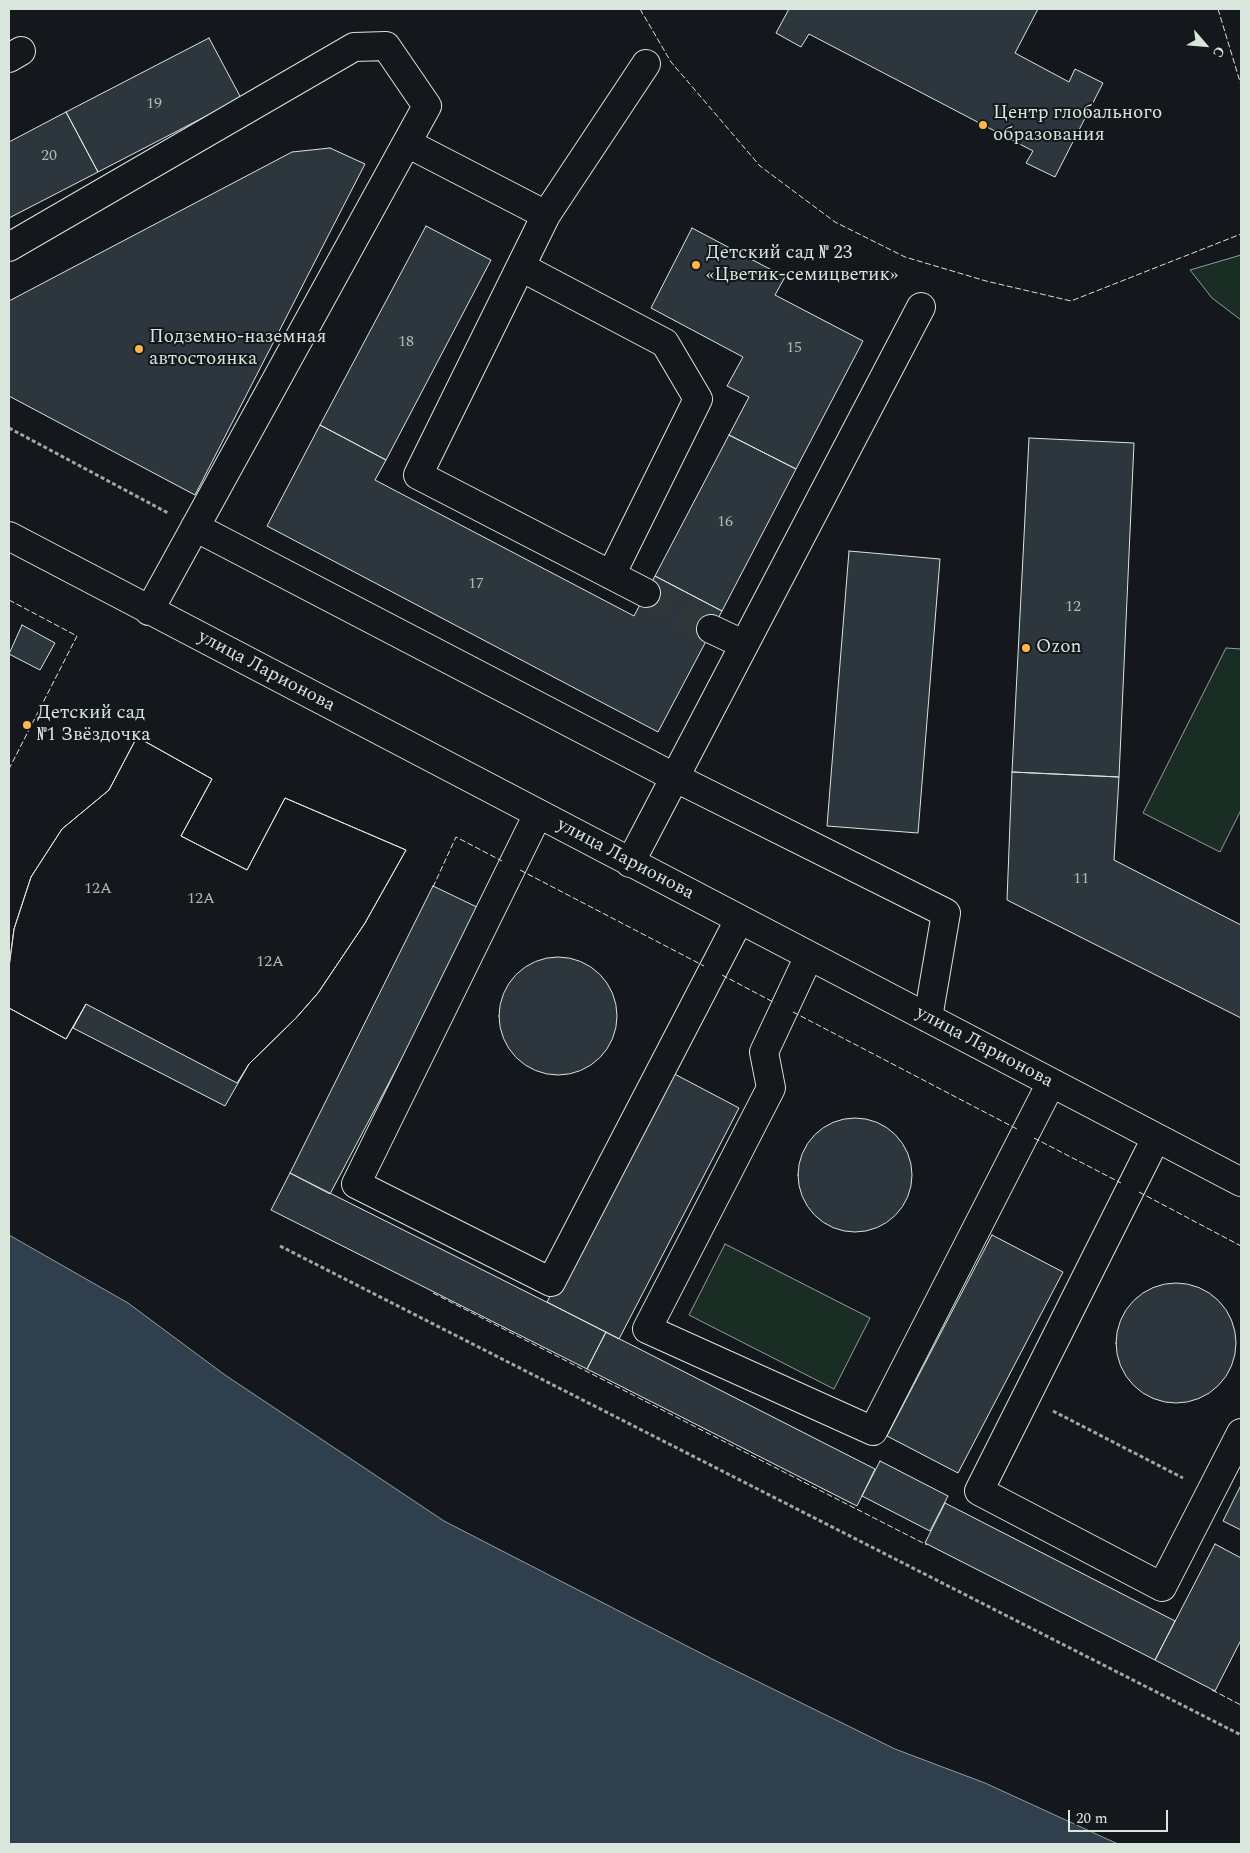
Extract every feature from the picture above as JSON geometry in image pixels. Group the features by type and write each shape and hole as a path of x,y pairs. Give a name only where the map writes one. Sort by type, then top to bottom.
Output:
{"street":[{"path":"9,247 354,47 386,46 427,106 149,611"},
{"path":"646,64 546,215 418,475 646,593"},
{"path":"407,143 546,215"},
{"path":"521,267 665,343 698,399 611,575"},
{"path":"630,863 921,307"},
{"path":"195,527 674,776 946,913 928,1018"},
{"name":"улица Ларионова","path":"9,536 1241,1182"},
{"path":"712,629 743,644"},
{"path":"538,814 356,1184 550,1282 740,920"},
{"path":"809,956 764,1052 771,1088 647,1329 873,1431 1051,1083"},
{"path":"1156,1138 979,1491 1162,1587 1241,1433"}],"path":[{"path":"9,428 195,527"},
{"path":"280,1246 1241,1736"},
{"path":"1025,1398 1210,1492"}],"green space":[{"path":"1241,255 1241,320 1212,298 1190,270"},
{"path":"1226,648 1241,649 1241,810 1220,852 1143,813"},
{"path":"725,1244 870,1318 834,1389 689,1315"}],"water":[{"path":"9,1235 128,1303 225,1375 444,1521 716,1661 895,1749 985,1783 1118,1844 9,1844"}],"building":[{"path":"789,9 1038,9 1015,53 1069,82 1075,69 1103,83 1055,177 1026,163 1033,151 809,34 801,47 776,33"},
{"path":"209,38 241,98 98,172 66,112"},
{"path":"66,112 98,172 9,218 9,142"},
{"name":"Подземно-наземная автостоянка","path":"330,148 365,164 195,495 9,396 9,301 292,152"},
{"path":"426,226 491,260 386,460 320,425"},
{"path":"692,228 785,277 775,295 863,341 796,469 729,435 749,397 727,386 743,357 651,308"},
{"path":"320,425 386,460 375,480 634,616 655,576 722,611 658,732 267,526"},
{"path":"729,435 796,469 722,611 655,576"},
{"path":"1029,438 1134,443 1119,777 1012,772"},
{"path":"849,551 940,559 918,833 827,826"},
{"path":"22,625 55,643 40,670 9,654"},
{"path":"137,737 212,779 181,836 247,870 285,798 406,850 365,923 318,993 296,1018 249,1064 225,1106 73,1028 86,1004 66,1039 9,1008 9,967 14,929 31,877 62,829 109,790"},
{"path":"137,737 212,779 181,836 247,870 285,798 406,850 365,923 318,993 296,1018 249,1064 237,1083 86,1004 66,1039 9,1008 9,967 14,929 31,877 62,829 109,790"},
{"path":"1012,772 1119,777 1114,860 1241,925 1241,1018 1007,900"},
{"path":"433,886 481,909 330,1194 290,1173"},
{"path":"558,957 581,961 600,974 613,993 617,1016 613,1039 600,1058 581,1071 558,1075 535,1071 516,1058 503,1039 499,1016 503,993 516,974 535,961"},
{"path":"667,1070 739,1108 619,1339 547,1302"},
{"path":"855,1118 877,1122 895,1135 908,1153 912,1175 908,1197 895,1215 877,1228 855,1232 833,1228 815,1215 802,1197 798,1175 802,1153 815,1135 833,1122"},
{"path":"290,1173 606,1332 587,1369 271,1210"},
{"path":"992,1235 1063,1272 958,1473 887,1436"},
{"path":"1176,1283 1188,1284 1199,1288 1209,1293 1218,1301 1226,1310 1231,1320 1235,1331 1235,1355 1231,1366 1226,1376 1218,1385 1209,1393 1199,1398 1188,1402 1176,1403 1164,1402 1153,1398 1143,1393 1134,1385 1126,1376 1121,1366 1117,1355 1116,1343 1117,1331 1121,1320 1126,1310 1134,1301 1143,1293 1153,1288 1164,1284"},
{"path":"606,1332 875,1469 857,1506 587,1369"},
{"path":"880,1461 948,1496 930,1531 862,1496"},
{"path":"1241,1485 1241,1530 1223,1521"},
{"path":"945,1503 1175,1621 1155,1660 925,1543"},
{"path":"1215,1544 1241,1558 1241,1640 1215,1691 1155,1660"}],"tunnel":[{"path":"646,593 711,629"}],"fence":[{"path":"640,9 671,62 760,166 835,222 905,257 986,281 1071,301 1241,234"},
{"path":"1218,9 1241,85"},
{"path":"9,600 77,636 9,769"},
{"path":"433,887 456,837 502,861"},
{"path":"520,870 704,966"},
{"path":"722,975 775,1003"},
{"path":"793,1012 1017,1129"},
{"path":"1034,1138 1121,1183"},
{"path":"1139,1192 1241,1246"},
{"path":"433,1293 927,1545"},
{"path":"1212,1690 1241,1705"}],"place":[{"name":"Центр глобального образования","path":"983,125"},
{"name":"Детский сад № 23 «Цветик-семицветик»","path":"696,265"},
{"name":"Подземно-наземная автостоянка","path":"139,349"},
{"name":"Ozon","path":"1026,648"},
{"name":"Детский сад №1 Звёздочка","path":"27,725"}]}
